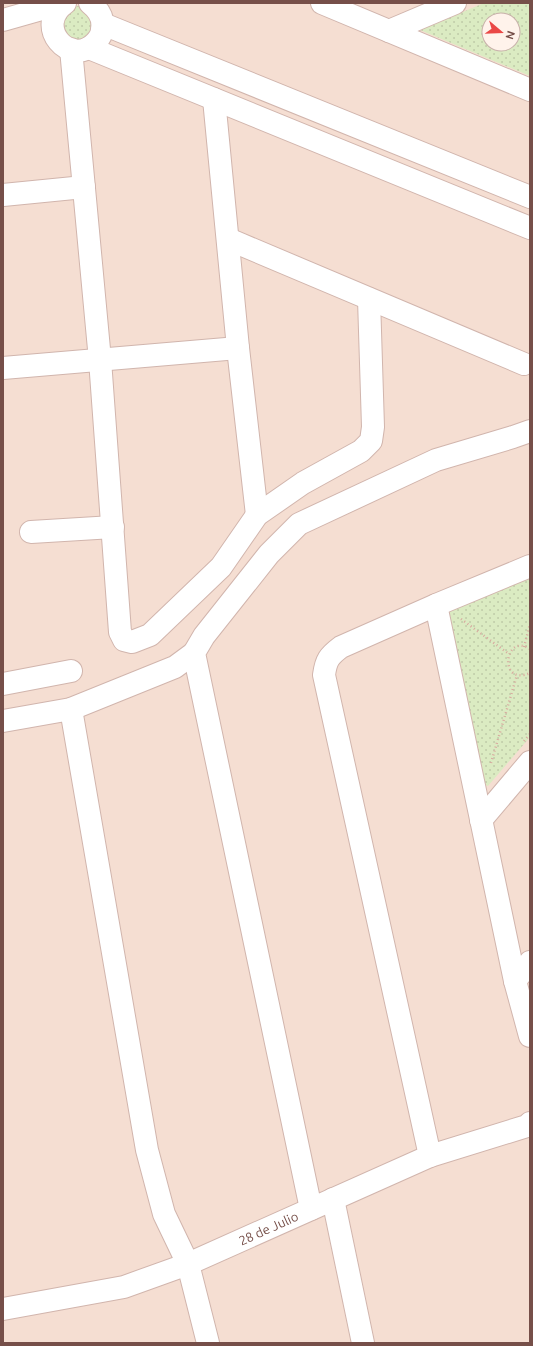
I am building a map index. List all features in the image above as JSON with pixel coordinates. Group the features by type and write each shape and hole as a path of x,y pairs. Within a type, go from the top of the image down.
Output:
{"street":[{"path":"8,19 64,3"},
{"path":"64,3 55,14 52,22 56,38 61,44 80,48 214,99 530,228"},
{"path":"80,48 98,40 102,33 103,24 101,16 91,3"},
{"path":"322,3 530,90"},
{"path":"389,31 455,3"},
{"path":"8,19 54,33"},
{"path":"103,24 530,197"},
{"path":"80,48 84,187 100,360 120,632 124,640 132,642 150,635 221,567 257,515 303,483 361,452 371,441 373,427 369,299"},
{"path":"214,99 238,348 257,515"},
{"path":"3,195 84,187"},
{"path":"228,239 524,364"},
{"path":"3,368 238,348"},
{"path":"3,720 71,708 175,667 194,653 204,636 269,554 299,524 436,460 513,438 530,431"},
{"path":"31,532 113,527"},
{"path":"430,1156 324,675 325,663 332,654 341,647 530,566"},
{"path":"436,605 515,981 530,1036"},
{"path":"194,653 311,1209"},
{"path":"3,684 71,671"},
{"path":"71,708 147,1150 164,1214 188,1264 208,1343"},
{"path":"481,820 525,754"},
{"path":"515,981 530,962"},
{"name":"28 de Julio","path":"3,1309 124,1287 188,1264 430,1156 528,1124"},
{"path":"333,1199 362,1343"}],"path":[{"path":"460,619 509,654"},
{"path":"524,646 530,624"},
{"path":"530,649 524,646 516,647 507,658 507,665 511,671 517,675 530,673"},
{"path":"491,764 517,675"},
{"path":"525,754 530,734"}],"shaded area":[{"path":"3,3 530,3 530,1343 3,1343"}],"green space":[{"path":"484,3 530,3 530,76 420,30"},
{"path":"74,6 80,6 91,11 94,36 71,44 60,18"},
{"path":"530,573 530,737 488,786 481,783 444,609"}]}
